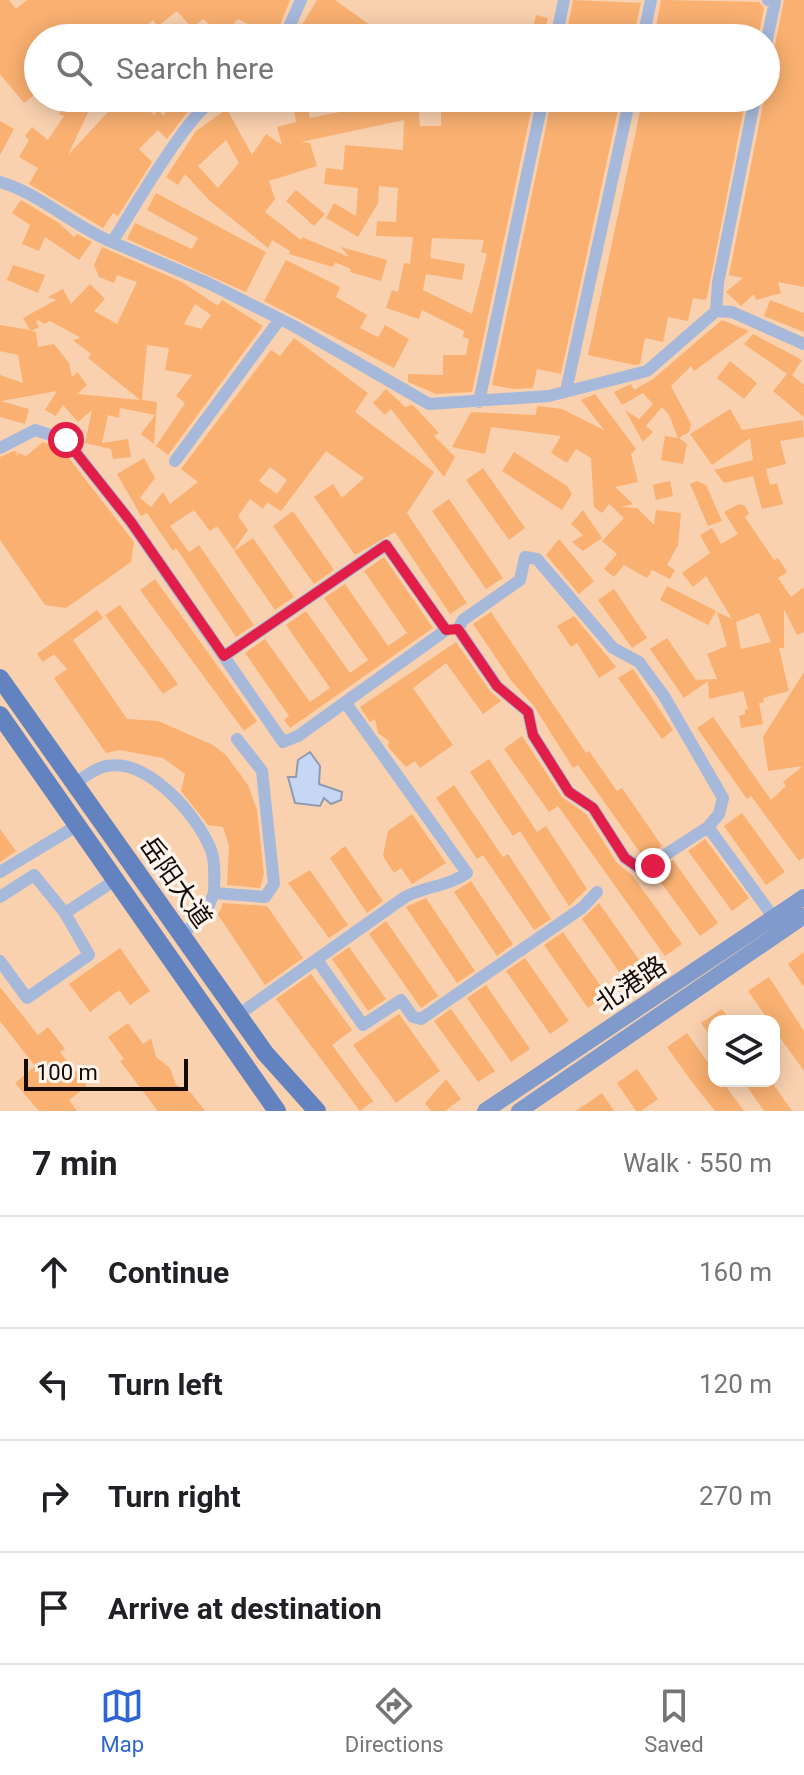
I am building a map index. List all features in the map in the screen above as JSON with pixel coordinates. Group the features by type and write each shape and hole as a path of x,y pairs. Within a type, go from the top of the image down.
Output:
{"main road":[{"name":"岳阳大道","path":"0,678 265,1053 317,1111"},
{"name":"岳阳大道","path":"0,715 277,1111"},
{"name":"北港路","path":"485,1111 804,897"},
{"name":"北港路","path":"519,1111 804,916"}],"street":[{"path":"290,24 301,0"},
{"path":"559,24 564,0"},
{"path":"646,24 651,0"},
{"path":"768,0 775,2 770,24"},
{"path":"112,242 200,112"},
{"path":"479,402 540,112"},
{"path":"566,391 627,112"},
{"path":"716,311 718,283 752,112"},
{"path":"0,182 19,187 91,234 280,319 369,366 429,404 524,400 647,371 716,311 732,312 804,344"},
{"path":"175,461 280,319"},
{"path":"0,448 35,430 66,440 131,522 283,742 298,736 452,629 520,580 525,557 537,559 613,648 639,662 664,696 723,798 719,814 708,827 653,866 642,870 625,858 593,808 569,792 558,777 533,735 528,712 497,686 452,629 386,545 224,656"},
{"path":"238,1015 405,897 422,888 441,887 467,873 345,702"},
{"path":"214,893 265,897 274,884 262,771 237,739"},
{"path":"75,784 106,766 124,765 148,773 165,786 210,847 214,861 214,893 204,917 181,934"},
{"path":"0,872 78,825"},
{"path":"708,827 774,918"},
{"path":"0,897 34,875 65,913 89,955 27,998 0,961"},
{"path":"65,913 117,879"},
{"path":"317,960 363,1025 401,1000 413,1017 421,1019 582,908 597,892"}],"shaded area":[{"path":"0,0 804,0 804,1111 0,1111"}],"water":[{"path":"310,752 320,766 319,784 342,792 341,800 331,804 324,798 320,806 295,803 288,777 296,777 298,760"}],"building":[{"path":"0,0 9,0 16,9 27,0 290,0 281,24 248,24 238,19 234,24 209,24 203,19 197,24 188,24 177,11 161,24 153,20 148,24 24,24 24,103 0,74"},
{"path":"317,0 335,0 368,24 302,24"},
{"path":"573,0 641,3 636,24 568,24"},
{"path":"661,0 759,2 764,8 761,24 657,24"},
{"path":"784,0 804,0 804,287 778,282 781,293 756,300 754,294 741,306 726,292 743,278 729,275 762,112 780,112 779,24"},
{"path":"536,15 548,18 546,24 534,24"},
{"path":"88,112 68,155 108,112 151,112 154,115 160,112 164,116 166,112 187,112 167,139 158,130 139,149 152,162 118,216 113,213 103,228 29,184 38,168 19,157 29,140 25,136 32,127 48,140 64,116 59,114"},
{"path":"223,112 229,112 252,155 266,134 282,145 277,127 296,122 294,112 309,112 310,118 340,112 419,112 420,126 441,126 441,112 531,112 472,392 436,394 408,382 408,374 443,375 443,355 466,355 469,339 463,337 464,331 422,310 419,319 386,308 392,290 398,292 404,263 410,264 413,237 376,236 377,221 396,222 398,188 379,186 378,203 358,237 326,218 334,203 356,216 358,188 324,184 326,168 343,170 345,145 403,150 404,120 301,142 310,143 317,166 269,181 275,199 265,212 301,240 302,237 349,257 341,247 387,260 381,281 350,272 351,269 335,262 333,267 289,254 290,251 272,240 268,248 210,201 185,174 178,185 166,177 196,131","holes":["226,140 239,163 218,188 198,166","432,238 484,240 481,252 487,254 472,314 423,290 426,274 462,280 465,264 430,258"]},
{"path":"549,112 617,112 561,374 537,369 533,388 513,389 492,385"},
{"path":"640,112 743,112 707,297 705,300 693,298 688,321 668,317 663,342 645,338 640,364 588,355"},
{"path":"0,121 14,129 0,155"},
{"path":"296,190 325,214 314,226 286,201"},
{"path":"156,193 266,252 246,292 127,239 135,223 192,249 198,238 147,210"},
{"path":"21,200 59,223 74,237 77,234 92,242 79,260 45,237 39,251 22,244 30,225 12,213"},
{"path":"102,247 182,282 218,306 222,300 263,326 168,455 156,446 185,403 176,396 192,375 165,370 169,348 147,345 142,400 157,402 154,444 141,434 155,415 120,408 119,418 108,415 102,443 128,439 131,457 113,459 111,449 85,443 92,410 78,422 63,405 56,416 45,410 57,391 1,401 29,409 25,424 0,417 0,375 23,383 18,355 0,351 0,325 30,330 23,318 56,300 48,297 63,289 71,304 90,284 105,299 94,311 117,324 137,282 117,275 114,283 99,277 94,265","holes":["195,304 211,315 201,329 184,324","39,320 44,324 50,321 81,338 73,340 91,354 88,358 140,400 77,394 87,385 77,372 72,377 69,363 54,344 38,347 36,332 31,331 39,327 36,322"]},
{"path":"286,260 340,287 336,297 367,315 360,328 378,337 385,325 409,339 394,368 264,301"},
{"path":"13,265 45,275 38,293 7,280"},
{"path":"770,300 804,313 804,332 764,316"},
{"path":"722,320 749,331 694,371 691,366 671,386 691,424 689,432 679,438 687,444 683,464 661,460 665,436 678,438 669,415 662,407 646,426 653,432 643,442 625,410 639,419 653,404 643,393 622,405 614,392 631,384 634,390 653,379"},
{"path":"753,334 802,360 792,375 804,385 804,417 773,391 787,374 744,344"},
{"path":"294,338 368,393 355,412 434,472 407,513 467,603 450,614 395,532 355,555 314,497 333,484 342,498 364,478 326,451 281,511 267,502 263,509 250,499 238,516 248,530 234,550 217,526 210,531 194,510 170,526 189,552 199,545 254,625 236,637 176,548 173,551 147,513 141,516 117,474 144,458 155,478 140,498 151,507 163,492 170,504 198,482 181,469 271,350 280,356","holes":["270,467 287,480 277,494 259,481"]},
{"path":"730,361 757,383 744,399 717,378"},
{"path":"386,389 405,407 413,405 439,433 434,436 455,457 444,477 391,409 385,415 373,403"},
{"path":"595,394 636,449 631,454 638,482 615,487 633,504 622,507 637,508 654,525 656,510 681,513 678,545 667,565 675,570 670,579 652,570 647,578 624,565 614,577 604,569 617,554 602,541 624,518 609,504 602,513 594,507 591,458 576,449 567,463 551,453 561,436 491,427 485,454 452,447 471,412 536,415 537,406 562,409 604,430 581,400"},
{"path":"730,409 742,430 803,420 804,437 780,441 786,464 766,469 770,485 777,483 783,504 762,509 753,476 724,483 714,470 753,460 750,438 712,465 690,434"},
{"path":"43,442 61,448 134,542 131,562 66,608 45,605 0,540 0,457 14,451 17,452 16,458 19,453 26,456"},
{"path":"514,452 567,486 572,494 562,510 502,471"},
{"path":"483,468 525,528 509,540 466,480"},
{"path":"670,481 673,496 656,500 653,485"},
{"path":"697,481 706,485 722,521 708,526 690,484"},
{"path":"449,499 503,578 486,589 432,511"},
{"path":"739,504 745,506 749,514 745,517 774,560 778,558 787,572 778,578 791,597 804,587 804,632 797,635 784,609 784,648 779,648 789,691 763,698 764,702 759,703 763,724 741,728 739,716 748,709 743,691 709,699 708,681 684,698 650,649 667,638 696,680 717,679 707,654 727,646 717,612 732,619 706,576 693,587 682,573 710,553 700,535 712,528 721,544 738,534 724,512","holes":["759,613 771,642 741,649 736,622"]},
{"path":"583,510 602,538 583,551 572,542 583,535 571,524"},
{"path":"293,511 334,570 314,584 273,526"},
{"path":"253,538 294,597 275,610 234,551"},
{"path":"559,539 594,581 579,594 546,555"},
{"path":"384,557 433,628 290,728 284,720 289,716 245,653 265,639 310,702 330,688 286,625 306,611 350,673 368,660 324,598 345,584 388,646 407,633 364,571"},
{"path":"155,579 257,721 244,731 140,590"},
{"path":"667,586 716,611 708,625 660,600"},
{"path":"614,589 647,638 632,648 598,600"},
{"path":"120,605 178,684 163,694 105,615"},
{"path":"97,610 103,618 73,640 127,719 158,721 213,745 226,755 248,785 257,810 264,874 260,888 227,885 229,846 223,827 208,825 181,791 185,774 163,758 120,750 106,753 54,678 67,669 54,654 43,662 37,654"},
{"path":"491,612 586,753 589,751 617,791 622,788 662,846 644,858 578,765 573,768 534,706 513,683 473,624"},
{"path":"574,616 616,667 599,678 577,643 571,647 557,626"},
{"path":"456,642 490,691 501,701 483,714 446,663 413,688 453,745 420,768 415,761 406,767 388,747 389,741 378,733 375,719 370,722 360,707"},
{"path":"633,669 673,730 662,739 618,678"},
{"path":"804,672 804,857 799,861 751,796 747,799 697,728 713,717 771,800 786,786 783,782 803,766 768,771 763,737"},
{"path":"522,736 562,797 586,814 617,863 632,875 682,944 665,956 558,806 549,812 504,749"},
{"path":"489,759 537,832 546,826 587,889 569,906 520,831 513,836 470,772"},
{"path":"454,785 503,857 508,854 551,919 534,930 483,855 477,859 436,798"},
{"path":"742,813 785,872 766,885 724,826"},
{"path":"412,814 446,863 412,884 401,868 394,873 383,856 388,831"},
{"path":"0,829 16,851 0,862"},
{"path":"705,839 749,898 732,911 688,851"},
{"path":"345,846 383,901 367,913 330,858"},
{"path":"673,860 718,923 700,936 654,873"},
{"path":"310,870 348,925 329,938 288,883"},
{"path":"471,881 513,944 497,956 454,892"},
{"path":"426,898 475,971 457,983 406,907"},
{"path":"223,903 267,906 303,958 265,985 218,915"},
{"path":"599,903 644,967 625,980 582,919"},
{"path":"386,921 438,996 421,1008 369,934"},
{"path":"563,932 607,995 588,1008 544,945"},
{"path":"349,947 386,999 368,1011 332,959"},
{"path":"120,948 150,991 130,1005 119,990 90,1012 69,984"},
{"path":"804,952 804,987 788,964"},
{"path":"525,958 569,1021 550,1034 506,971"},
{"path":"311,974 352,1030 332,1045 373,1101 360,1111 276,999"},
{"path":"769,977 804,1031 804,1071 780,1037 780,1015 765,1015 748,991"},
{"path":"486,985 530,1049 511,1062 467,998"},
{"path":"0,987 38,1035 48,1027 65,1049 60,1052 87,1086 69,1100 77,1111 39,1111 15,1083 35,1066 0,1021"},
{"path":"451,1009 495,1071 478,1082 434,1021"},
{"path":"722,1009 726,1015 713,1015"},
{"path":"399,1014 440,1071 396,1103 353,1045"},
{"path":"708,1018 708,1033 701,1023"},
{"path":"128,1023 143,1044 151,1038 156,1057 170,1068 176,1085 191,1093 205,1111 158,1111 120,1061 124,1059 108,1037"},
{"path":"687,1033 708,1063 708,1087 726,1087 744,1111 715,1111 667,1047"},
{"path":"637,1069 658,1099 641,1111 636,1111 617,1083"},
{"path":"446,1079 461,1099 445,1111 431,1111 425,1103"},
{"path":"747,1087 775,1087 792,1111 764,1111"},
{"path":"602,1093 614,1111 576,1111"}],"route":[{"path":"66,440 131,522 224,656 386,545 446,630 458,629 497,686 528,712 533,735 569,792 578,795 593,808 625,858 642,870 653,866"}]}
